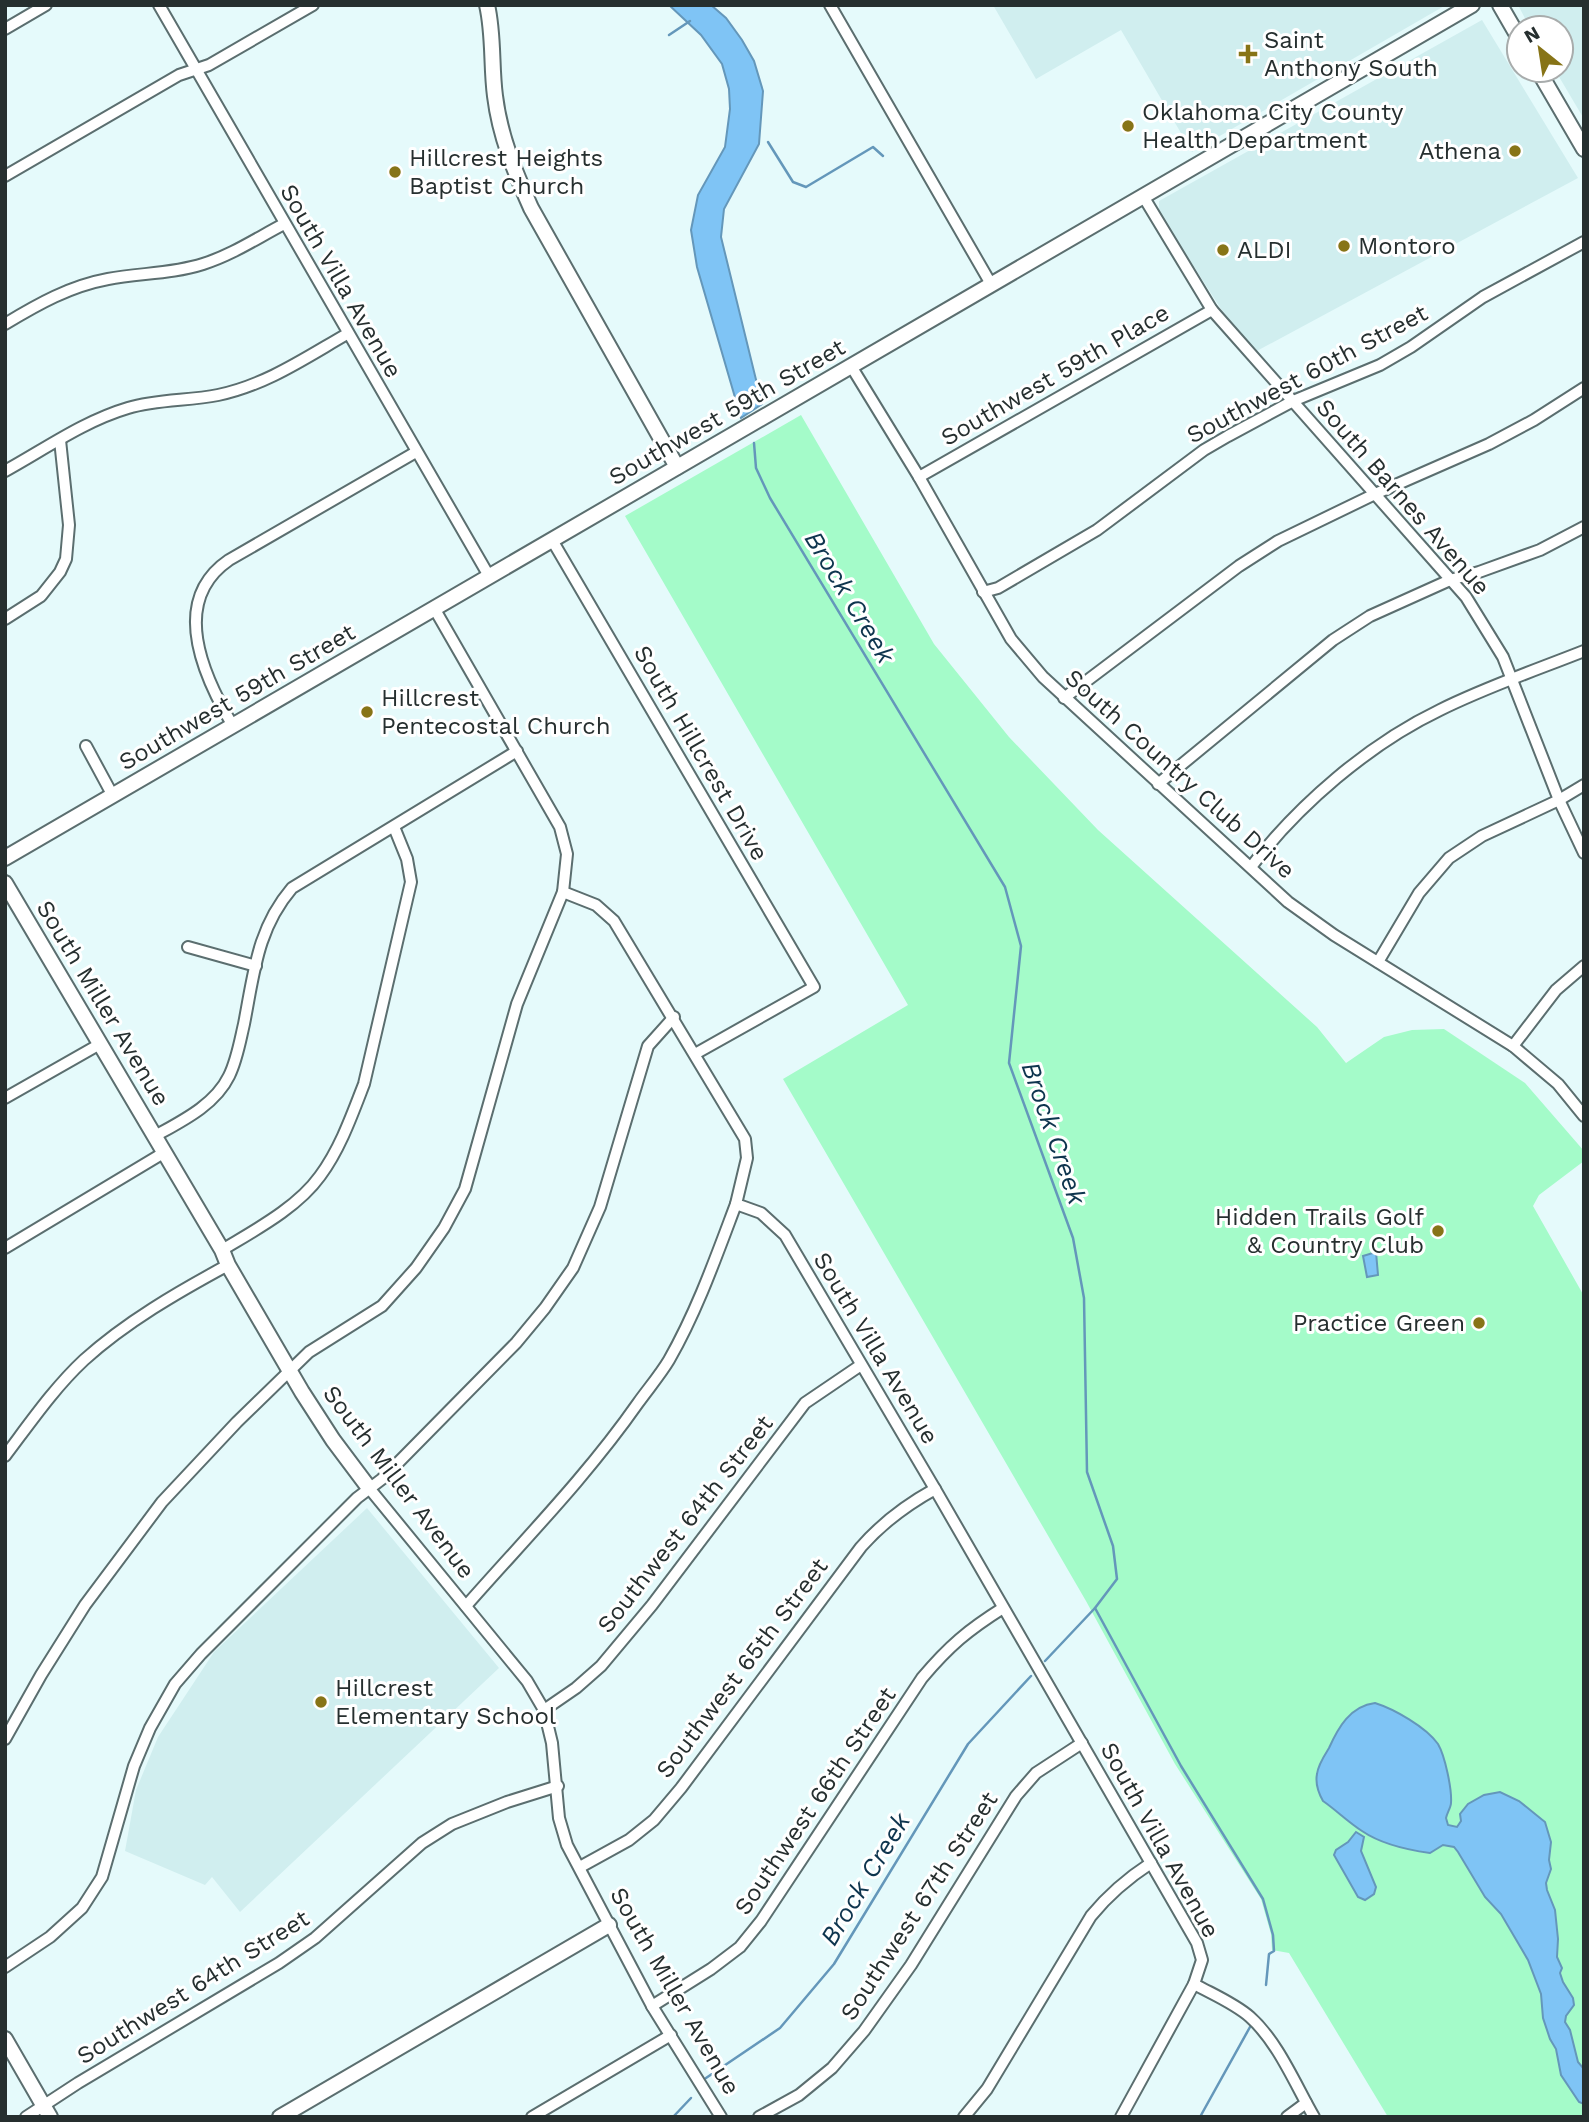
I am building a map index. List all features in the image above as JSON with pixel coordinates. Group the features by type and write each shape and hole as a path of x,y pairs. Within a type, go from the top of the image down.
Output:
{"main road":[{"path":"487,5 493,46 495,95 501,131 511,164 531,208 677,467"},
{"name":"Southwest 59th Street","path":"5,858 1472,5"},
{"path":"1546,84 1584,149"},
{"name":"South Miller Avenue","path":"5,883 165,1152 302,1392 369,1488"},
{"path":"280,2117 609,1925"},
{"path":"5,2039 47,2111"}],"street":[{"path":"5,29 46,5"},
{"name":"South Villa Avenue","path":"159,5 489,576"},
{"path":"5,176 180,75 209,65 313,5"},
{"path":"830,5 991,284"},
{"name":"South Barnes Avenue","path":"1143,196 1212,310 1234,338 1466,597 1503,657 1559,800 1584,853"},
{"path":"5,324 49,299 89,283 202,265 237,250 284,224"},
{"name":"Southwest 60th Street","path":"983,592 998,587 1077,543 1204,450 1293,401 1380,365 1483,297 1584,242"},
{"name":"Southwest 59th Place","path":"919,477 1212,310"},
{"path":"5,471 106,416 135,406 214,396 249,387 347,334"},
{"name":"South Country Club Drive","path":"851,366 919,477 1011,639 1064,698 1288,902 1334,935 1513,1046 1551,1077 1584,1116"},
{"path":"1064,698 1239,566 1278,541 1375,494 1489,444 1534,420 1584,388"},
{"path":"5,619 41,596 52,585 66,559 69,525 60,440"},
{"path":"233,726 208,681 199,649 198,601 206,580 229,560 416,452"},
{"path":"1158,784 1333,640 1370,616 1450,580 1540,550 1584,527"},
{"name":"South Hillcrest Drive","path":"552,540 814,987 695,1054"},
{"path":"5,1739 85,1605 162,1502 237,1422 309,1352 382,1306 416,1268 443,1228 468,1180 503,1046 517,1004 563,892 566,868 564,840 552,811 434,608"},
{"path":"1251,867 1270,841 1357,762 1409,726 1441,709 1584,651"},
{"path":"86,746 113,796"},
{"path":"155,1136 192,1116 229,1077 239,1050 262,938 279,904 292,888 517,751"},
{"path":"1378,962 1419,892 1449,858 1482,836 1559,800 1584,785"},
{"path":"222,1250 289,1207 319,1178 355,1107 364,1084 411,882 407,859 394,827"},
{"path":"466,1606 621,1428 667,1362 696,1304 736,1204 747,1158 745,1139 614,921 596,905 563,892"},
{"path":"188,947 256,966"},
{"path":"1513,1046 1556,990 1584,966"},
{"path":"5,1967 50,1937 82,1908 102,1877 134,1766 150,1728 175,1684 201,1654 369,1488 382,1479 516,1343 545,1308 573,1268 600,1207 648,1046 674,1017"},
{"path":"5,1098 100,1044"},
{"path":"5,1248 165,1152"},
{"name":"South Villa Avenue","path":"736,1204 761,1213 785,1235 1197,1942 1202,1960 1194,1984 1121,2117"},
{"path":"5,1456 59,1386 84,1360 145,1315 228,1265"},
{"name":"Southwest 64th Street","path":"544,1710 576,1688 610,1656 652,1605 805,1403 861,1365"},
{"name":"South Miller Avenue","path":"369,1488 527,1681 544,1710 558,1786 559,1818 567,1845 652,2006 721,2117"},
{"name":"Southwest 65th Street","path":"580,1867 629,1840 654,1820 681,1788 861,1547 881,1525 903,1507 935,1489"},
{"name":"Southwest 66th Street","path":"652,2006 711,1969 740,1947 761,1921 922,1678 947,1648 1003,1608"},
{"name":"Southwest 67th Street","path":"759,2117 799,2095 832,2068 864,2031 911,1965 1016,1796 1036,1773 1082,1743"},
{"name":"Southwest 64th Street","path":"26,2117 47,2111 78,2083 267,1970 315,1938 422,1843 442,1830 507,1802 558,1786"},
{"path":"964,2117 987,2088 1091,1916 1107,1896 1129,1877 1152,1863"},
{"path":"1194,1984 1247,2014 1259,2026 1314,2117"},
{"path":"532,2117 671,2035"},
{"path":"1287,2117 1306,2103"}],"shaded area":[{"name":"Saint Anthony South","path":"993,5 1446,5 1192,152 1121,30 1036,79"},
{"path":"1518,5 1584,5 1584,119 1563,84 1575,84 1575,14 1523,14"},
{"path":"1482,20 1505,58 1505,84 1521,84 1578,178 1255,352 1221,309 1159,212 1159,201"},
{"name":"Hillcrest Elementary School","path":"367,1508 499,1668 240,1912 212,1877 205,1885 125,1851 136,1790 158,1737 214,1652"}],"green space":[{"name":"Hidden Trails Golf & Country Club","path":"801,415 934,644 1009,737 1098,830 1317,1027 1346,1063 1384,1037 1412,1030 1444,1029 1525,1083 1584,1151 1584,1161 1539,1195 1533,1206 1584,1296 1584,2117 1388,2117 1289,1953 1272,1950 1271,1934 1261,1899 1175,1764 1086,1601 783,1079 908,1005 625,516"}],"water":[{"path":"669,5 711,5 726,18 754,61 763,91 759,144 724,209 721,237 762,404 741,418 697,267 691,230 698,195 725,147 730,109 729,89 722,64 701,35"},
{"path":"1376,1252 1378,1275 1367,1277 1363,1256"},
{"path":"1375,1703 1409,1719 1426,1731 1441,1749 1450,1790 1451,1805 1446,1818 1448,1825 1457,1827 1461,1821 1460,1814 1468,1804 1484,1795 1500,1792 1519,1801 1545,1822 1551,1842 1551,1869 1546,1883 1555,1910 1557,1957 1562,1968 1560,1973 1563,1982 1573,1998 1574,2005 1565,2022 1570,2030 1578,2062 1584,2069 1584,2104 1579,2102 1561,2075 1556,2049 1543,2018 1541,1994 1528,1960 1501,1914 1485,1897 1454,1847 1443,1845 1430,1853 1386,1843 1369,1836 1321,1798 1316,1778 1336,1733 1352,1713"},
{"path":"1356,1832 1364,1837 1361,1851 1376,1887 1374,1894 1365,1900 1358,1897 1334,1855"}],"waterway":[{"path":"669,35 690,21"},
{"path":"768,142 793,182 806,187 873,147 883,156"},
{"name":"Brock Creek","path":"754,443 756,468 770,498 1005,887 1021,946 1009,1063 1073,1238 1084,1298 1087,1472 1113,1546 1117,1579 1095,1608 1045,1661"},
{"path":"1095,1608 1181,1766 1263,1899 1273,1935 1274,1951 1269,1954 1266,1985"},
{"name":"Brock Creek","path":"706,2078 780,2028 834,1964 968,1744 1031,1676"},
{"path":"1200,2117 1250,2027"},
{"name":"Brock Creek","path":"673,2117 691,2098"}],"place":[{"name":"Saint Anthony South","path":"1248,54"},
{"name":"Oklahoma City County Health Department","path":"1128,126"},
{"name":"Athena","path":"1515,151"},
{"name":"Hillcrest Heights Baptist Church","path":"395,172"},
{"name":"Montoro","path":"1344,246"},
{"name":"ALDI","path":"1223,250"},
{"name":"Hillcrest Pentecostal Church","path":"367,712"},
{"name":"Hidden Trails Golf & Country Club","path":"1438,1231"},
{"name":"Practice Green","path":"1479,1323"},
{"name":"Hillcrest Elementary School","path":"321,1702"}]}
